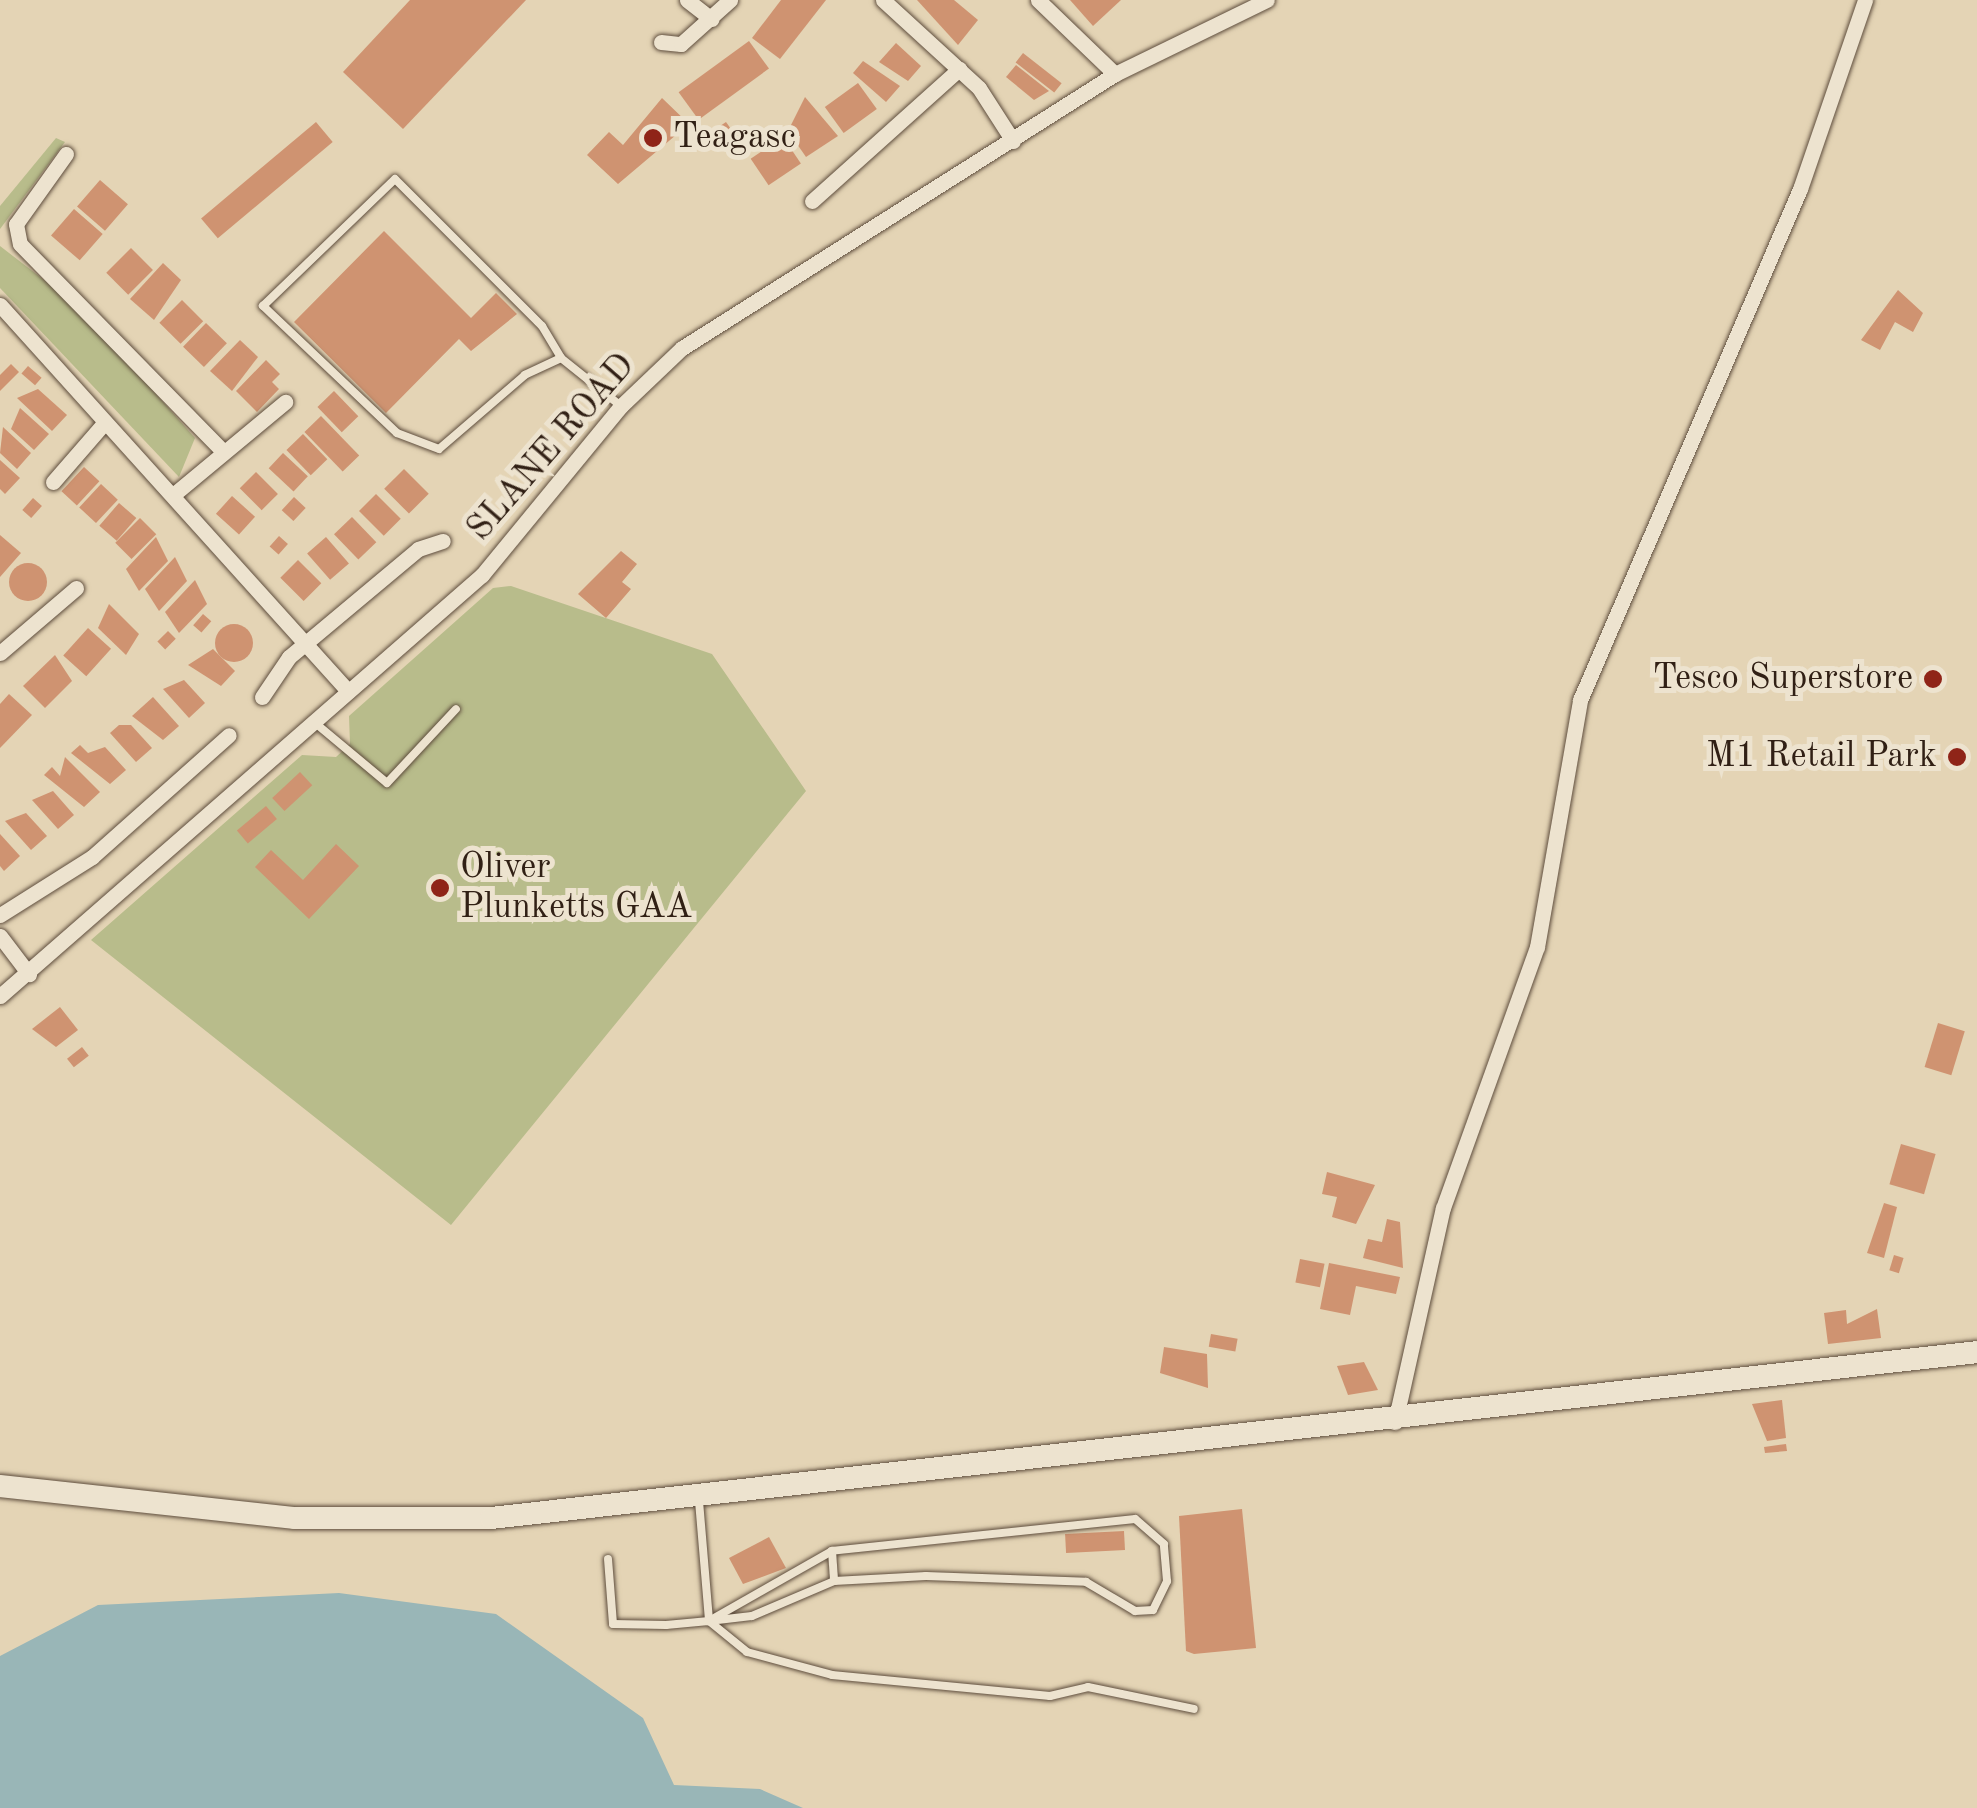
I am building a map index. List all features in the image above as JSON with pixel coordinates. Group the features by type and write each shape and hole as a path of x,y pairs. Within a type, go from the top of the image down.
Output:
{"main road":[{"path":"0,1486 391,1522 698,1500 1977,1352"}],"street":[{"path":"688,0 711,19"},
{"path":"661,42 681,44 730,0"},
{"path":"883,0 959,69 1013,141"},
{"path":"1038,0 1115,74"},
{"name":"SLANE ROAD","path":"0,996 501,556 621,406 732,312 1013,141 1115,74 1266,0"},
{"path":"1395,1422 1443,1208 1537,947 1580,700 1779,240 1865,0"},
{"path":"812,200 959,69"},
{"path":"66,154 16,224 20,244 222,450"},
{"path":"0,305 348,692"},
{"path":"173,495 222,450 285,402"},
{"path":"52,482 105,422"},
{"path":"262,698 303,645 418,550 442,541"},
{"path":"0,653 76,588"},
{"path":"0,628 16,640"},
{"path":"0,915 92,857 230,734"},
{"path":"0,936 29,974"}],"lane":[{"path":"561,358 525,375 439,449 397,433 264,306 395,179 542,326 561,358 621,406"},
{"path":"314,722 387,782 456,709"},
{"path":"698,1500 709,1621 747,1652 793,1670 1050,1696 1103,1689 1194,1710"},
{"path":"608,1559 614,1624 709,1621 752,1616 834,1581 1086,1582 1135,1611 1153,1610 1168,1581 1158,1532 1134,1519 832,1550 709,1621"},
{"path":"832,1550 834,1581"}],"green space":[{"path":"56,138 65,142 0,229 0,206"},
{"path":"0,246 79,307 195,438 179,477 0,288"},
{"name":"Oliver Plunketts GAA","path":"511,586 712,654 806,791 451,1225 91,940 302,755 336,757 350,744 349,716 493,588"}],"water":[{"path":"339,1593 496,1614 643,1718 674,1785 760,1789 803,1808 0,1808 0,1656 98,1605"}],"building":[{"path":"410,0 526,0 403,129 343,72"},
{"path":"781,0 826,0 780,59 752,38"},
{"path":"917,0 954,0 978,20 958,45"},
{"path":"1070,0 1121,0 1093,26"},
{"path":"749,41 769,69 699,120 679,92"},
{"path":"896,43 921,66 908,81 879,62"},
{"path":"1023,53 1062,83 1054,93 1016,62"},
{"path":"863,61 900,86 886,102 853,73"},
{"path":"1016,65 1049,91 1034,100 1006,77"},
{"path":"858,83 877,109 844,133 825,107"},
{"path":"805,97 838,136 806,157 788,131"},
{"name":"Teagasc","path":"662,98 689,124 618,184 587,155 609,132 623,145"},
{"path":"316,122 333,142 218,238 201,218"},
{"path":"726,122 731,129 716,141 710,133"},
{"path":"783,137 801,164 769,185 751,159"},
{"path":"100,180 128,204 105,231 77,206"},
{"path":"74,209 103,234 80,260 51,235"},
{"path":"384,231 471,318 496,293 517,314 471,351 459,339 386,413 294,322"},
{"path":"131,248 153,270 128,295 106,273"},
{"path":"163,263 181,280 154,320 130,299"},
{"path":"1898,290 1923,313 1913,332 1895,322 1880,350 1861,340"},
{"path":"182,300 203,321 181,344 159,323"},
{"path":"206,323 227,343 204,367 183,347"},
{"path":"240,340 258,357 232,391 210,371"},
{"path":"266,360 280,374 272,382 279,389 257,412 236,391"},
{"path":"11,364 19,372 0,391 0,375"},
{"path":"28,366 42,378 35,385 21,374"},
{"path":"38,389 67,415 52,431 17,398"},
{"path":"334,391 358,416 342,432 317,407"},
{"path":"20,408 49,434 34,450 11,429"},
{"path":"321,416 359,456 343,472 304,432"},
{"path":"3,427 31,453 17,469 0,453"},
{"path":"303,434 327,459 311,475 286,450"},
{"path":"283,453 308,476 294,492 269,468"},
{"path":"0,460 20,478 5,494 0,489"},
{"path":"84,467 99,481 77,505 61,491"},
{"path":"404,469 429,494 409,514 384,489"},
{"path":"256,472 278,494 262,510 240,488"},
{"path":"101,484 118,500 96,523 79,507"},
{"path":"376,494 401,519 384,536 359,511"},
{"path":"232,496 255,517 239,535 216,514"},
{"path":"294,497 306,508 293,521 282,510"},
{"path":"33,498 42,506 31,518 22,510"},
{"path":"119,503 136,518 117,541 99,526"},
{"path":"352,517 376,542 358,560 334,534"},
{"path":"140,518 156,534 132,559 115,543"},
{"path":"0,535 21,553 0,577"},
{"path":"279,536 288,544 279,554 270,546"},
{"path":"156,537 168,561 139,591 126,569"},
{"path":"326,537 349,563 330,580 307,553"},
{"path":"621,551 637,564 622,582 631,589 606,618 578,594"},
{"path":"175,557 187,581 159,611 145,589"},
{"path":"298,560 321,583 304,601 280,578"},
{"path":"28,563 42,568 47,582 42,596 28,601 14,596 9,582 14,568"},
{"path":"195,580 207,604 179,633 165,612"},
{"path":"109,604 139,634 126,655 98,628"},
{"path":"203,614 211,621 201,633 193,625"},
{"path":"234,624 248,629 253,643 248,657 234,662 220,657 215,643 220,629"},
{"path":"88,628 111,649 86,676 63,655"},
{"path":"168,631 176,639 165,649 157,642"},
{"path":"213,649 235,671 221,686 188,665"},
{"path":"55,655 72,681 45,708 23,686"},
{"path":"184,680 205,703 189,718 163,689"},
{"path":"9,694 32,715 0,748 0,704"},
{"path":"153,697 179,726 163,740 132,716"},
{"path":"119,725 131,725 152,748 136,762 110,733"},
{"path":"80,745 88,753 105,747 126,770 110,784 71,753"},
{"path":"65,757 100,792 84,807 44,775 52,767 60,776"},
{"path":"300,772 312,785 284,811 272,798"},
{"path":"53,791 74,815 58,829 32,800"},
{"path":"266,806 277,819 248,843 237,830"},
{"path":"26,813 47,836 31,850 5,821"},
{"path":"0,834 20,856 4,871 0,866"},
{"path":"336,844 359,866 309,919 255,867 271,850 303,880"},
{"path":"60,1007 78,1030 56,1047 32,1029"},
{"path":"1938,1023 1965,1031 1951,1075 1925,1067"},
{"path":"82,1047 89,1056 74,1067 67,1059"},
{"path":"1901,1144 1936,1154 1924,1194 1889,1184"},
{"path":"1327,1172 1375,1185 1356,1224 1332,1217 1337,1197 1322,1194"},
{"path":"1884,1203 1897,1207 1884,1258 1867,1253"},
{"path":"1387,1219 1400,1222 1403,1268 1363,1258 1368,1239 1382,1242"},
{"path":"1894,1255 1904,1258 1899,1273 1889,1270"},
{"path":"1300,1259 1325,1264 1320,1287 1295,1283"},
{"path":"1329,1263 1400,1277 1396,1294 1356,1286 1350,1315 1320,1309"},
{"path":"1877,1309 1881,1338 1828,1344 1824,1313 1846,1310 1847,1324"},
{"path":"1211,1334 1238,1339 1235,1351 1209,1347"},
{"path":"1164,1347 1207,1354 1208,1388 1160,1373"},
{"path":"1364,1362 1378,1390 1348,1395 1337,1366"},
{"path":"1782,1400 1786,1438 1767,1441 1752,1404"},
{"path":"1786,1444 1787,1451 1765,1453 1764,1447"},
{"path":"1242,1509 1256,1648 1194,1654 1186,1651 1179,1516"},
{"path":"1124,1531 1125,1550 1066,1553 1065,1534"},
{"path":"769,1537 786,1568 743,1584 729,1558"}],"place":[{"name":"Teagasc","path":"653,138"},
{"name":"Tesco Superstore","path":"1933,679"},
{"name":"M1 Retail Park","path":"1957,757"},
{"name":"Oliver Plunketts GAA","path":"440,888"}]}
